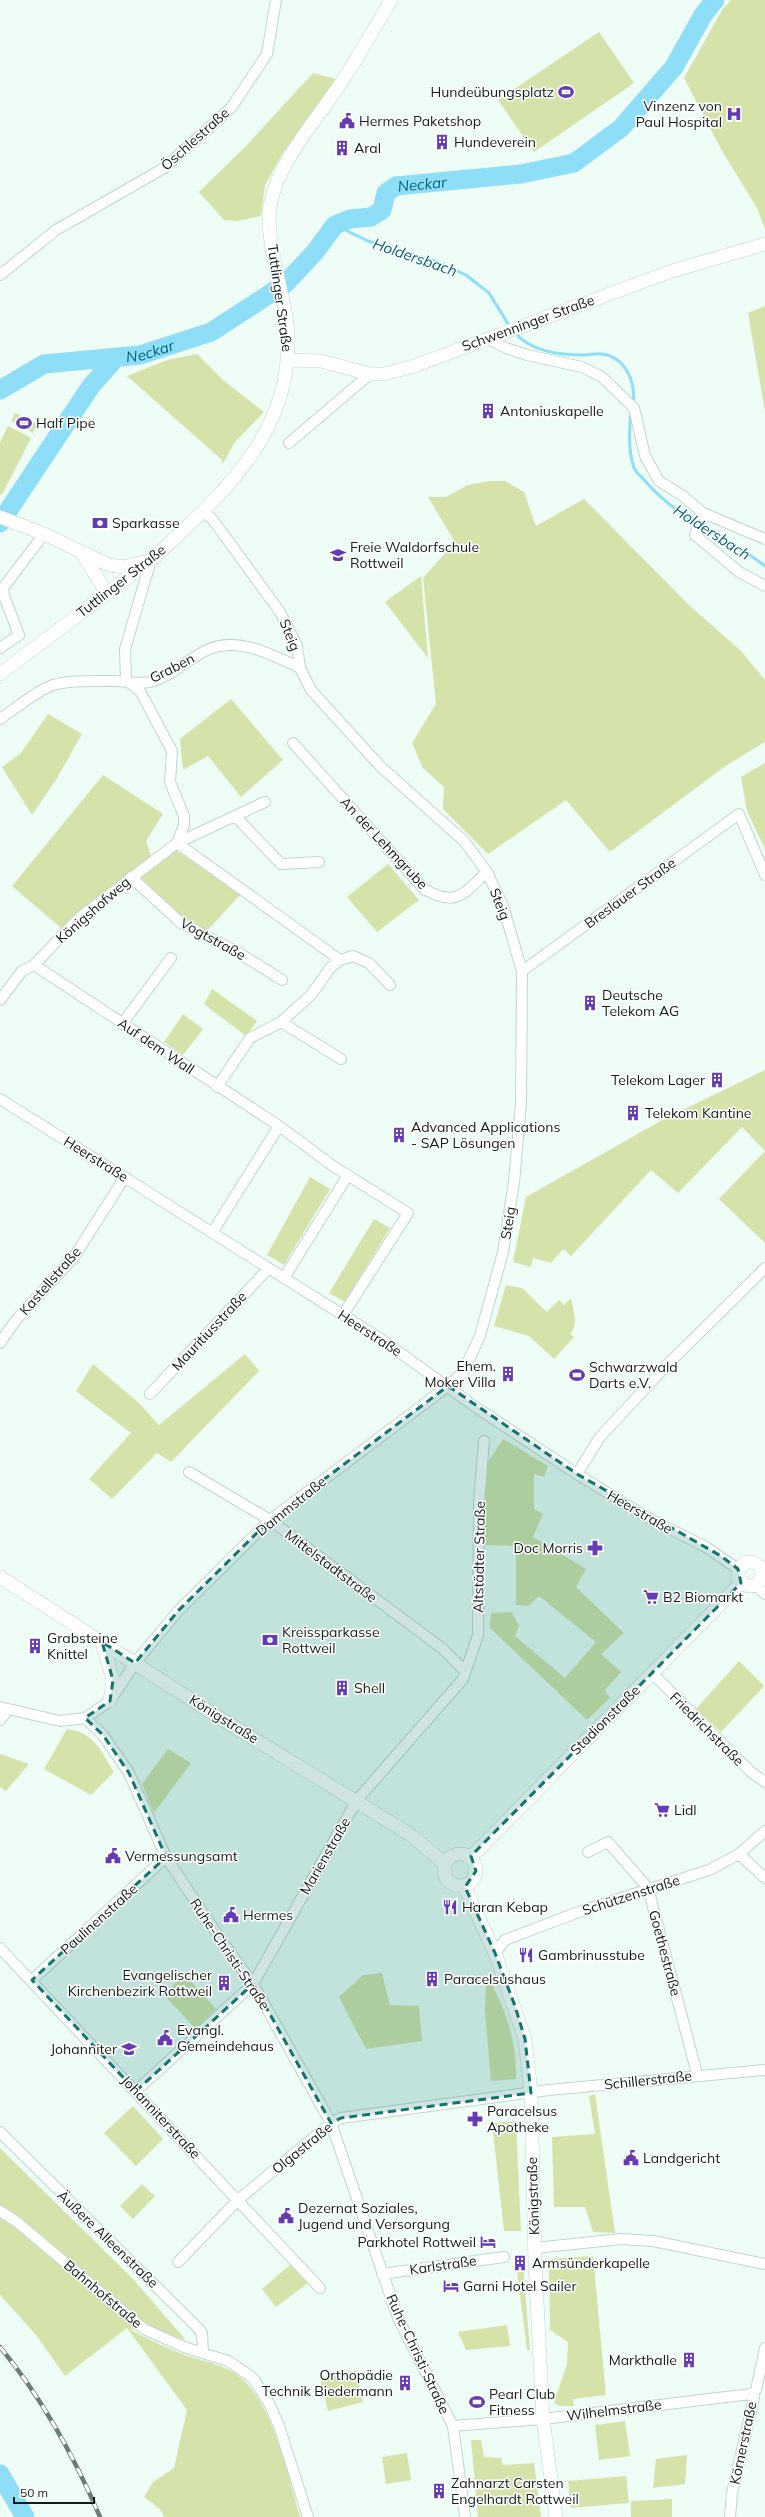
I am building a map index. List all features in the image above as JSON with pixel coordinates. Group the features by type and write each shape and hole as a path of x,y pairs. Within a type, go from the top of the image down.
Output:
{"street":[{"name":"Öschlestraße","path":"0,275 56,230 164,168 231,108 267,54 276,0"},
{"name":"Tuttlinger Straße","path":"0,674 150,560 204,511 248,460 271,422 285,387 289,360 287,324 271,229 270,206 278,180 392,0"},
{"name":"Schwenninger Straße","path":"289,360 321,361 370,374 384,374 414,366 672,271 765,244"},
{"path":"487,338 506,348 527,355 582,367 602,377 626,398 634,408 644,456 659,481 683,496 701,516 765,539"},
{"path":"288,443 370,374"},
{"name":"Steig","path":"204,511 217,526 280,612 297,646 300,668 311,690 381,767 464,841 487,872 503,906 522,971 523,1076 514,1182 503,1252 480,1336 463,1372 448,1386"},
{"path":"701,516 695,535 739,572 765,586"},
{"path":"0,517 44,534 109,565 124,567 150,560"},
{"path":"0,648 19,635 4,596 3,588 44,534"},
{"path":"81,552 106,592"},
{"path":"150,560 125,649 126,680 140,691 172,751 170,782 184,816 184,825 177,842 340,960"},
{"name":"Graben","path":"0,719 48,687 83,682 126,680 138,684 151,681 173,671 204,651 223,645 246,646 270,653 300,668"},
{"name":"An der Lehmgrube","path":"293,743 424,889 442,898 460,897 487,872"},
{"name":"Königshofweg","path":"0,1000 22,971 34,965 79,918 177,842 265,802"},
{"name":"Breslauer Straße","path":"522,971 738,814 765,875"},
{"path":"235,816 281,864 319,862"},
{"name":"Vogtstraße","path":"131,877 181,923 239,953 282,980"},
{"path":"217,1087 250,1038 281,1022 311,995 331,967 340,960 353,956 369,964 390,985"},
{"path":"122,1024 171,958"},
{"name":"Auf dem Wall","path":"34,965 217,1087 279,1126 348,1175 408,1213 343,1315"},
{"path":"281,1022 341,1059"},
{"name":"Heerstraße","path":"0,1098 268,1269 343,1315 577,1474 650,1519 706,1547 738,1569"},
{"path":"212,1233 279,1126"},
{"path":"284,1278 348,1175"},
{"name":"Kastellstraße","path":"0,1343 16,1320 74,1257 125,1177"},
{"path":"577,1474 600,1438 668,1364 765,1268"},
{"name":"Mauritiusstraße","path":"150,1394 268,1269"},
{"name":"Dammstraße","path":"110,1701 135,1663 178,1611 270,1520 448,1386"},
{"name":"Altstädter Straße","path":"466,1671 478,1635 479,1502 484,1441"},
{"name":"Mittelstadtstraße","path":"189,1472 270,1520 443,1649 466,1671"},
{"path":"755,1585 762,1575 762,1565 754,1562 747,1562 738,1569 737,1576 741,1583 746,1586 755,1585 765,1594"},
{"name":"Königstraße","path":"0,1577 220,1718 357,1800 411,1835 445,1864"},
{"name":"Stadionstraße","path":"470,1858 741,1583"},
{"path":"0,1720 4,1709 60,1721 85,1718 110,1701 113,1680 102,1642"},
{"name":"Marienstraße","path":"136,2091 253,1984 357,1800 463,1680 466,1671"},
{"name":"Friedrichstraße","path":"652,1673 751,1772 765,1782"},
{"name":"Ruhe-Christi-Straße","path":"85,1718 103,1735 129,1773 166,1857 219,1938 253,1984 331,2123 398,2318 453,2426 464,2517"},
{"name":"Schützenstraße","path":"495,1953 505,1940 648,1888 709,1870 739,1854 765,1831"},
{"name":"Goethestraße","path":"588,1852 608,1842 648,1888 697,2074"},
{"path":"739,1854 765,1878"},
{"path":"456,1855 470,1858 476,1871 473,1880 464,1886 454,1885 446,1879 445,1864 456,1855"},
{"name":"Paulinenstraße","path":"32,1980 166,1857"},
{"name":"Königstraße","path":"464,1886 495,1953 525,2039 531,2093 535,2248 542,2419 556,2517"},
{"name":"Johanniterstraße","path":"0,1948 32,1980 320,2288"},
{"name":"Schillerstraße","path":"531,2093 697,2074 765,2070"},
{"name":"Olgastraße","path":"178,2262 238,2200 331,2123 341,2118 531,2093"},
{"name":"Äußere Alleenstraße","path":"0,2132 195,2325 202,2333 203,2353"},
{"name":"Bahnhofstraße","path":"0,2211 17,2222 144,2329 184,2347 238,2366 253,2378 262,2389 280,2426 308,2517"},
{"path":"535,2248 621,2238 653,2241 765,2264"},
{"name":"Karlstraße","path":"382,2274 504,2257"},
{"name":"Körnerstraße","path":"730,2517 732,2493 754,2398 751,2394 756,2390 765,2348"},
{"name":"Wilhelmstraße","path":"453,2426 542,2419 751,2394"}],"highlighted area":[{"path":"448,1386 577,1474 721,1556 738,1569 741,1583 471,1856 476,1871 465,1887 495,1953 515,2006 525,2039 531,2093 341,2118 331,2123 253,1984 136,2091 32,1980 166,1857 129,1773 103,1735 85,1718 110,1701 113,1680 102,1642 135,1663 178,1611 270,1520"}],"green space":[{"name":"Vinzenz von Paul Hospital","path":"731,0 765,0 765,229 757,208 721,149 684,78 722,10"},
{"name":"Hundeübungsplatz","path":"599,32 634,83 534,152 498,100"},
{"path":"313,73 336,79 283,153 265,185 261,216 237,221 224,220 199,192 246,146"},
{"path":"765,306 765,412 748,313"},
{"path":"197,354 224,381 264,412 235,442 222,465 222,460 127,376 167,360"},
{"name":"Half Pipe","path":"15,413 37,424 33,433 11,421"},
{"path":"8,426 31,438 2,495 0,494 0,442"},
{"path":"490,481 505,481 524,492 536,526 584,499 690,606 740,650 765,680 765,742 724,767 610,852 566,800 488,854 443,809 444,787 423,768 412,743 436,704 423,578 455,542 428,497 446,497 468,485"},
{"path":"421,576 428,658 385,602"},
{"path":"231,699 283,760 241,797 208,756 183,770 180,739"},
{"path":"48,714 82,734 56,780 32,815 2,767 21,753"},
{"path":"765,763 765,849 747,811 741,777"},
{"path":"103,775 163,814 146,841 151,856 61,928 12,886"},
{"path":"174,849 241,894 205,933 184,920 145,885 140,878"},
{"path":"388,864 419,900 377,932 347,897"},
{"path":"212,989 257,1021 246,1036 204,1004"},
{"path":"183,1014 203,1029 183,1055 164,1042"},
{"path":"765,1070 765,1151 742,1127 678,1193 651,1170 571,1256 563,1249 551,1263 533,1258 531,1267 513,1262 526,1197 666,1118"},
{"path":"765,1151 765,1243 719,1199"},
{"path":"310,1177 330,1189 284,1265 267,1255"},
{"path":"374,1219 390,1228 345,1302 329,1293"},
{"path":"506,1285 522,1288 547,1312 559,1300 564,1305 571,1298 575,1321 573,1330 570,1334 574,1337 554,1359 529,1336 494,1326"},
{"path":"245,1354 259,1371 171,1462 157,1453 112,1499 89,1479 131,1433 76,1391 93,1364 140,1404 159,1425"},
{"path":"503,1439 548,1466 544,1477 534,1474 534,1509 543,1514 533,1537 586,1569 576,1587 624,1633 601,1654 621,1672 605,1690 610,1698 587,1720 490,1628 491,1613 512,1612 519,1626 515,1636 565,1678 596,1642 539,1596 528,1606 516,1605 516,1546 483,1545 488,1462"},
{"path":"739,1661 764,1686 721,1732 696,1709"},
{"path":"67,1729 84,1734 96,1744 114,1772 91,1795 44,1769"},
{"path":"168,1749 191,1763 154,1813 142,1784"},
{"path":"0,1754 29,1764 6,1791 0,1787"},
{"path":"382,1973 390,2005 419,2006 422,2041 366,2049 339,1997 363,1975"},
{"path":"185,1975 216,2009 196,2029 163,1994"},
{"path":"490,1982 506,2016 510,2029 515,2054 516,2079 491,2081 485,2011 486,1984"},
{"path":"595,2094 615,2233 593,2232 585,2207 554,2207 552,2137 595,2134 589,2096"},
{"path":"133,2106 163,2139 136,2166 104,2133"},
{"path":"516,2121 521,2231 504,2231 492,2123"},
{"path":"0,2148 133,2279 185,2339 129,2329 175,2351 227,2369 247,2383 268,2417 277,2438 300,2517 164,2517 161,2510 144,2497 153,2482 174,2468 187,2410 127,2328 65,2376 36,2335 0,2295"},
{"path":"142,2184 155,2196 133,2219 120,2206"},
{"path":"593,2256 606,2395 573,2399 574,2406 559,2406 554,2403 567,2364 568,2342 550,2330 549,2259"},
{"path":"516,2263 523,2264 530,2350 527,2350"},
{"path":"291,2264 309,2282 276,2307 262,2289"},
{"path":"507,2325 510,2346 466,2350 458,2332"},
{"path":"356,2370 363,2402 328,2411 320,2378"},
{"path":"625,2421 630,2456 599,2460 595,2425"},
{"path":"471,2440 481,2440 484,2457 501,2458 503,2465 534,2463 541,2517 478,2517"},
{"path":"407,2453 411,2480 386,2484 382,2457"},
{"path":"687,2455 685,2484 653,2488 656,2459"},
{"path":"626,2476 629,2503 571,2508 568,2481"},
{"path":"672,2499 672,2517 631,2517 631,2501"}],"waterway":[{"name":"Neckar","path":"0,390 44,364 140,355 211,332 285,284 315,252 335,225 350,219 371,217 382,210 386,193 396,186 521,174 574,163 621,128 674,67 703,15 715,0"},
{"name":"Holdersbach","path":"335,225 368,241 438,262 466,275 489,293 510,327"},
{"name":"Holdersbach","path":"515,333 530,344 547,351 575,355 602,354 617,360 628,372 631,380 634,396 633,404"},
{"name":"Neckar","path":"0,523 91,386 115,359"},
{"name":"Holdersbach","path":"631,413 629,433 630,448 634,468 638,473 659,496 674,508 750,555 765,566"},
{"name":"Neckar","path":"0,2474 25,2517"}],"railway":[{"path":"0,2347 30,2386 56,2428 90,2494 100,2517"}],"place":[{"name":"Hundeübungsplatz","path":"566,92"},
{"name":"Vinzenz von Paul Hospital","path":"734,114"},
{"name":"Hermes Paketshop","path":"347,121"},
{"name":"Hundeverein","path":"442,142"},
{"name":"Aral","path":"342,148"},
{"name":"Antoniuskapelle","path":"488,411"},
{"name":"Half Pipe","path":"24,423"},
{"name":"Sparkasse","path":"100,523"},
{"name":"Freie Waldorfschule Rottweil","path":"338,555"},
{"name":"Deutsche Telekom AG","path":"590,1003"},
{"name":"Telekom Lager","path":"717,1080"},
{"name":"Telekom Kantine","path":"633,1113"},
{"name":"Advanced Applications - SAP Lösungen","path":"399,1135"},
{"name":"Ehem. Moker Villa","path":"508,1374"},
{"name":"Schwarzwald Darts e.V.","path":"577,1375"},
{"name":"Doc Morris","path":"595,1548"},
{"name":"B2 Biomarkt","path":"651,1597"},
{"name":"Kreissparkasse Rottweil","path":"270,1640"},
{"name":"Grabsteine Knittel","path":"35,1646"},
{"name":"Shell","path":"342,1688"},
{"name":"Lidl","path":"662,1810"},
{"name":"Vermessungsamt","path":"113,1856"},
{"name":"Haran Kebap","path":"450,1907"},
{"name":"Hermes","path":"231,1915"},
{"name":"Gambrinusstube","path":"526,1955"},
{"name":"Paracelsushaus","path":"432,1979"},
{"name":"Evangelischer Kirchenbezirk Rottweil","path":"224,1983"},
{"name":"Evangl. Gemeindehaus","path":"165,2038"},
{"name":"Johanniter","path":"129,2049"},
{"name":"Paracelsus Apotheke","path":"475,2119"},
{"name":"Landgericht","path":"631,2158"},
{"name":"Dezernat Soziales, Jugend und Versorgung","path":"286,2216"},
{"name":"Parkhotel Rottweil","path":"488,2242"},
{"name":"Armsünderkapelle","path":"520,2263"},
{"name":"Garni Hotel Sailer","path":"451,2286"},
{"name":"Markthalle","path":"689,2360"},
{"name":"Orthopädie Technik Biedermann","path":"405,2383"},
{"name":"Pearl Club Fitness","path":"477,2402"},
{"name":"Zahnarzt Carsten Engelhardt Rottweil","path":"439,2491"}]}
